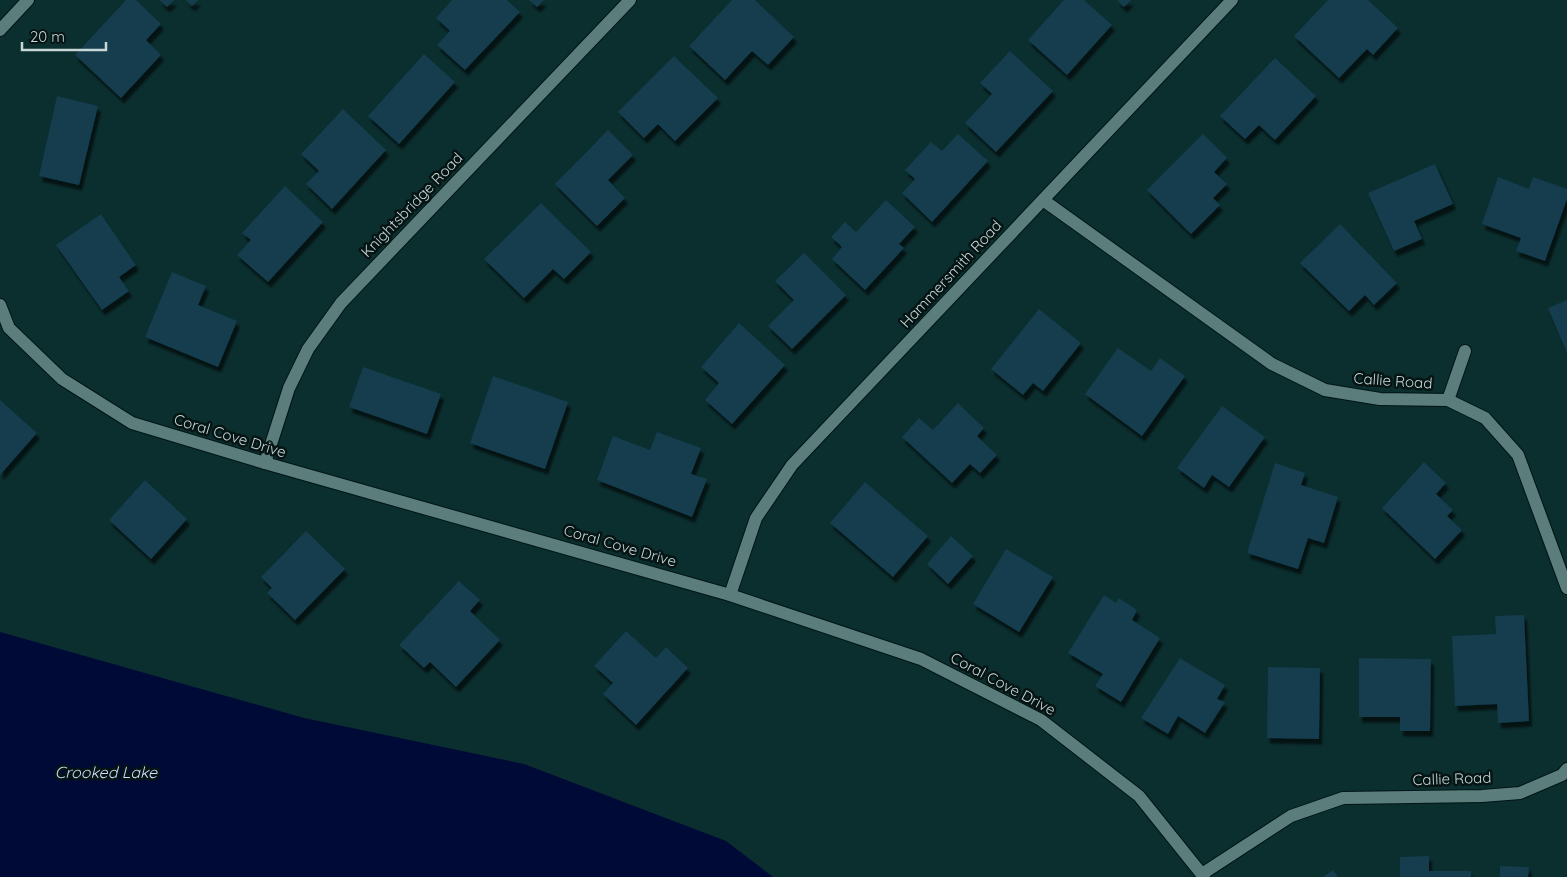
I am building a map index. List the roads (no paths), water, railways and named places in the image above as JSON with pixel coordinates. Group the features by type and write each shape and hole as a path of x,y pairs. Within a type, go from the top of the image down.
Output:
{"street":[{"path":"0,30 28,0"},
{"name":"Knightsbridge Road","path":"265,464 292,380 308,349 341,303 630,0"},
{"name":"Hammersmith Road","path":"730,595 756,518 792,466 1232,0"},
{"name":"Callie Road","path":"1043,200 1272,364 1325,390 1380,399 1448,400 1485,418 1518,455 1567,588"},
{"name":"Coral Cove Drive","path":"0,305 9,328 62,379 132,423 265,464 730,595 921,659 1041,720 1139,796 1203,875"},
{"path":"1448,400 1465,351"},
{"name":"Callie Road","path":"1203,875 1291,816 1343,798 1482,796 1520,793 1562,775 1567,769"}],"water":[{"name":"Crooked Lake","path":"0,632 304,718 524,764 726,841 773,877 0,877"}]}
